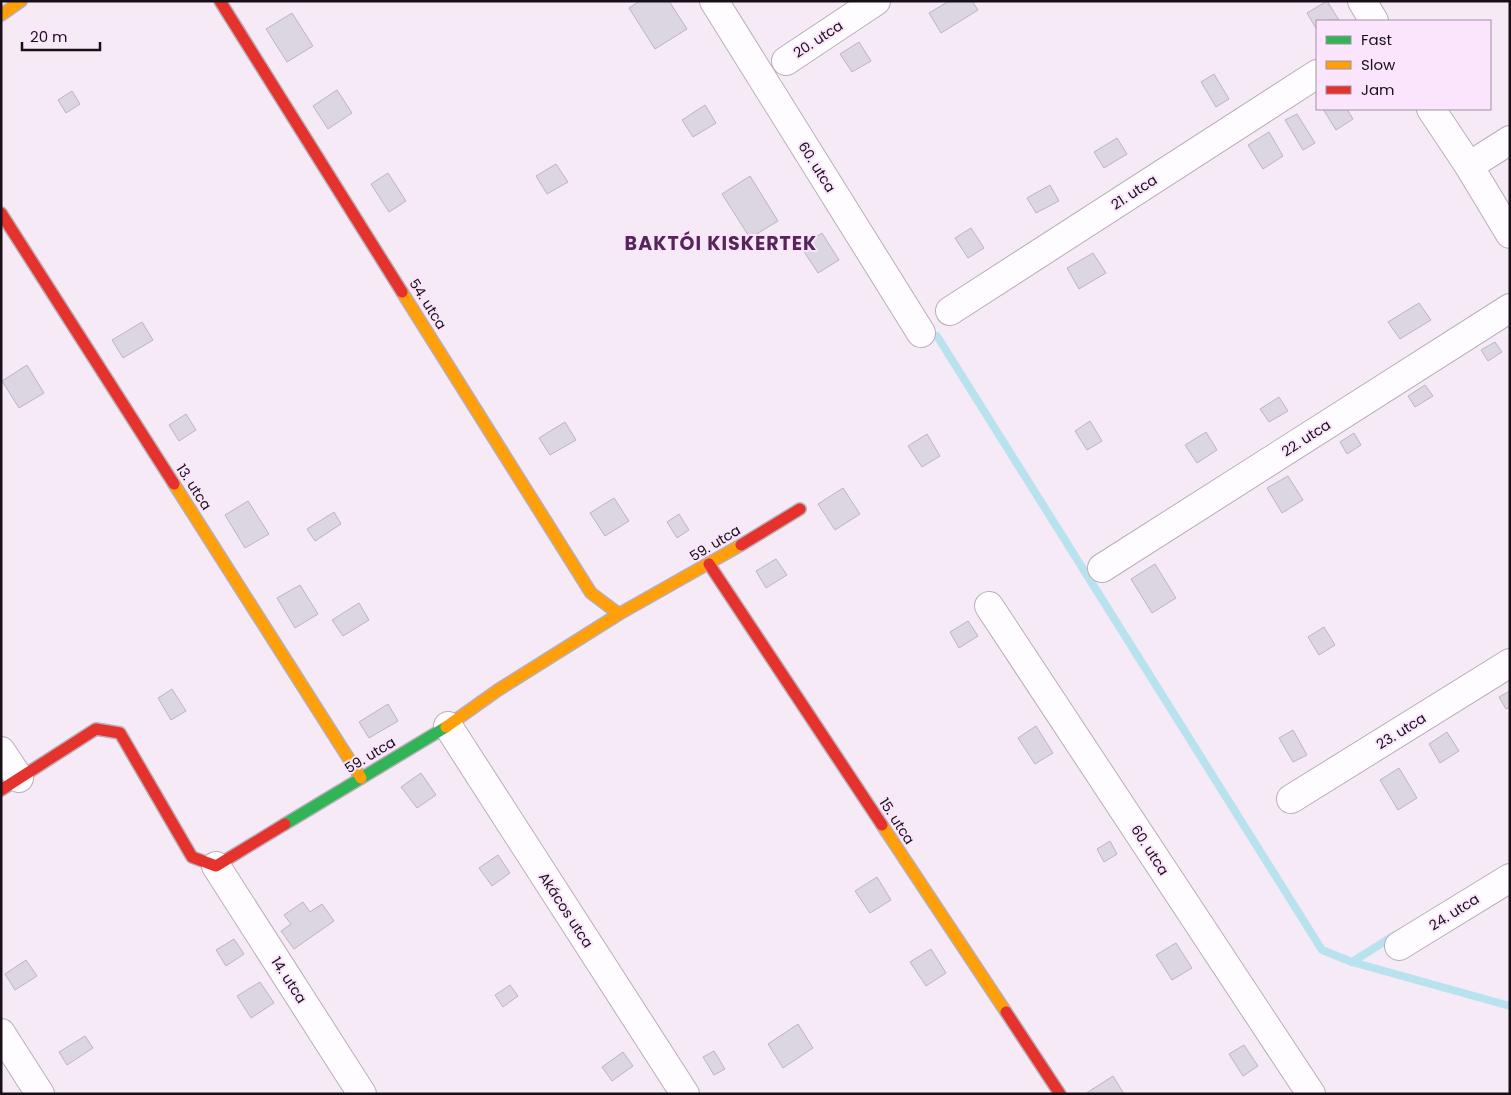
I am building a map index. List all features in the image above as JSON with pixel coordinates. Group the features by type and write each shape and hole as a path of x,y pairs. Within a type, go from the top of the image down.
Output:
{"street":[{"path":"1,15 21,1"},
{"name":"54. utca","path":"220,1 591,593 620,614"},
{"name":"60. utca","path":"714,1 921,334"},
{"name":"20. utca","path":"786,60 876,1"},
{"path":"1362,1 1373,20"},
{"name":"21. utca","path":"950,311 1316,75"},
{"path":"1432,110 1469,166 1510,234"},
{"path":"1469,166 1510,140"},
{"name":"13. utca","path":"1,213 361,778"},
{"name":"22. utca","path":"1102,568 1510,308"},
{"name":"59. utca","path":"216,866 448,726 498,690 620,614 709,564 800,509"},
{"name":"15. utca","path":"709,564 1060,1094"},
{"name":"60. utca","path":"989,606 1311,1094"},
{"name":"23. utca","path":"1291,799 1510,662"},
{"name":"Akácos utca","path":"448,726 685,1094"},
{"path":"1,751 10,784 96,729 120,733 192,857 216,866"},
{"name":"14. utca","path":"216,866 362,1094"},
{"name":"24. utca","path":"1399,946 1510,878"},
{"path":"1,1033 40,1094"}],"building":[{"path":"640,1 669,1 687,29 655,49 629,8"},
{"path":"949,1 972,1 978,10 941,33 929,13"},
{"path":"1327,1 1339,20 1316,20 1316,28 1307,13"},
{"path":"292,13 313,46 287,62 266,29"},
{"path":"859,42 871,61 852,72 840,54"},
{"path":"1214,74 1229,99 1216,107 1201,82"},
{"path":"337,90 352,113 328,129 313,106"},
{"path":"72,91 80,104 66,113 58,100"},
{"path":"705,105 716,123 693,137 682,120"},
{"path":"1324,110 1348,110 1353,119 1336,130"},
{"path":"1297,114 1315,143 1303,150 1285,120"},
{"path":"1269,132 1283,156 1263,169 1248,145"},
{"path":"1117,138 1127,154 1104,168 1094,152"},
{"path":"556,164 568,182 547,194 536,176"},
{"path":"388,173 406,201 389,212 371,184"},
{"path":"750,176 778,221 750,238 722,194"},
{"path":"1050,185 1059,201 1036,213 1027,198"},
{"path":"971,228 984,248 968,258 955,238"},
{"path":"822,233 839,260 818,273 801,247"},
{"path":"1093,253 1106,273 1079,289 1067,268"},
{"path":"1419,303 1431,320 1400,339 1388,322"},
{"path":"142,322 153,340 123,358 112,340"},
{"path":"1495,342 1502,352 1488,361 1481,350"},
{"path":"27,365 44,393 19,408 2,381"},
{"path":"1425,385 1433,396 1415,407 1408,396"},
{"path":"1279,397 1288,411 1269,422 1260,409"},
{"path":"186,414 196,430 179,441 169,425"},
{"path":"1090,421 1102,441 1087,450 1075,431"},
{"path":"565,422 576,440 550,455 539,438"},
{"path":"1206,432 1217,450 1197,463 1185,445"},
{"path":"1354,433 1361,445 1347,454 1340,442"},
{"path":"927,434 940,456 922,467 908,446"},
{"path":"1288,476 1303,500 1282,513 1267,488"},
{"path":"843,488 860,514 835,530 818,504"},
{"path":"614,498 629,521 605,536 590,513"},
{"path":"248,501 269,534 245,548 225,515"},
{"path":"334,512 341,524 315,541 307,529"},
{"path":"679,514 689,530 677,538 667,522"},
{"path":"776,559 787,575 766,588 756,571"},
{"path":"1155,564 1176,598 1152,613 1131,579"},
{"path":"300,585 318,614 295,628 277,598"},
{"path":"359,603 369,620 343,636 332,620"},
{"path":"968,621 978,636 959,648 950,632"},
{"path":"1324,627 1335,645 1319,655 1308,637"},
{"path":"172,689 186,711 171,720 158,698"},
{"path":"1510,691 1510,707 1506,709 1499,697"},
{"path":"388,704 398,721 369,738 359,722"},
{"path":"1036,726 1053,753 1035,764 1018,738"},
{"path":"1293,730 1307,755 1293,762 1279,738"},
{"path":"1447,732 1459,751 1440,763 1429,744"},
{"path":"1399,768 1417,798 1398,810 1380,780"},
{"path":"421,773 436,795 417,808 401,787"},
{"path":"1110,841 1117,854 1104,862 1097,849"},
{"path":"498,855 510,873 492,886 479,868"},
{"path":"877,877 891,900 870,913 855,891"},
{"path":"303,902 310,912 322,904 334,921 294,949 281,931 291,924 284,915"},
{"path":"234,939 244,954 226,966 216,950"},
{"path":"1176,943 1192,968 1172,980 1156,955"},
{"path":"931,949 946,973 926,986 910,962"},
{"path":"26,960 37,976 15,990 5,974"},
{"path":"260,982 274,1003 251,1018 237,996"},
{"path":"510,985 518,996 503,1007 495,995"},
{"path":"798,1024 813,1048 783,1068 768,1044"},
{"path":"85,1036 93,1048 67,1065 59,1052"},
{"path":"1244,1045 1258,1066 1243,1076 1229,1054"},
{"path":"714,1051 725,1069 714,1075 703,1057"},
{"path":"623,1052 633,1066 612,1081 602,1067"},
{"path":"1113,1076 1124,1094 1085,1094"}],"waterway":[{"path":"937,336 1322,950 1352,962 1510,1006"},
{"path":"1352,962 1395,935"}],"traffic: fast":[{"path":"285,824 446,727"}],"traffic: slow":[{"path":"1,15 21,1"},
{"path":"402,292 591,593 619,614"},
{"path":"174,484 361,778"},
{"path":"446,727 498,690 619,614 741,545"},
{"path":"882,825 1006,1012"}],"traffic: jam":[{"path":"220,1 402,292"},
{"path":"1,213 174,484"},
{"path":"741,545 800,509"},
{"path":"709,564 882,825"},
{"path":"1,790 96,729 120,733 192,857 216,866 285,824"},
{"path":"1006,1012 1060,1094"}],"district":[{"name":"BAKTÓI KISKERTEK","path":"721,243"}]}
